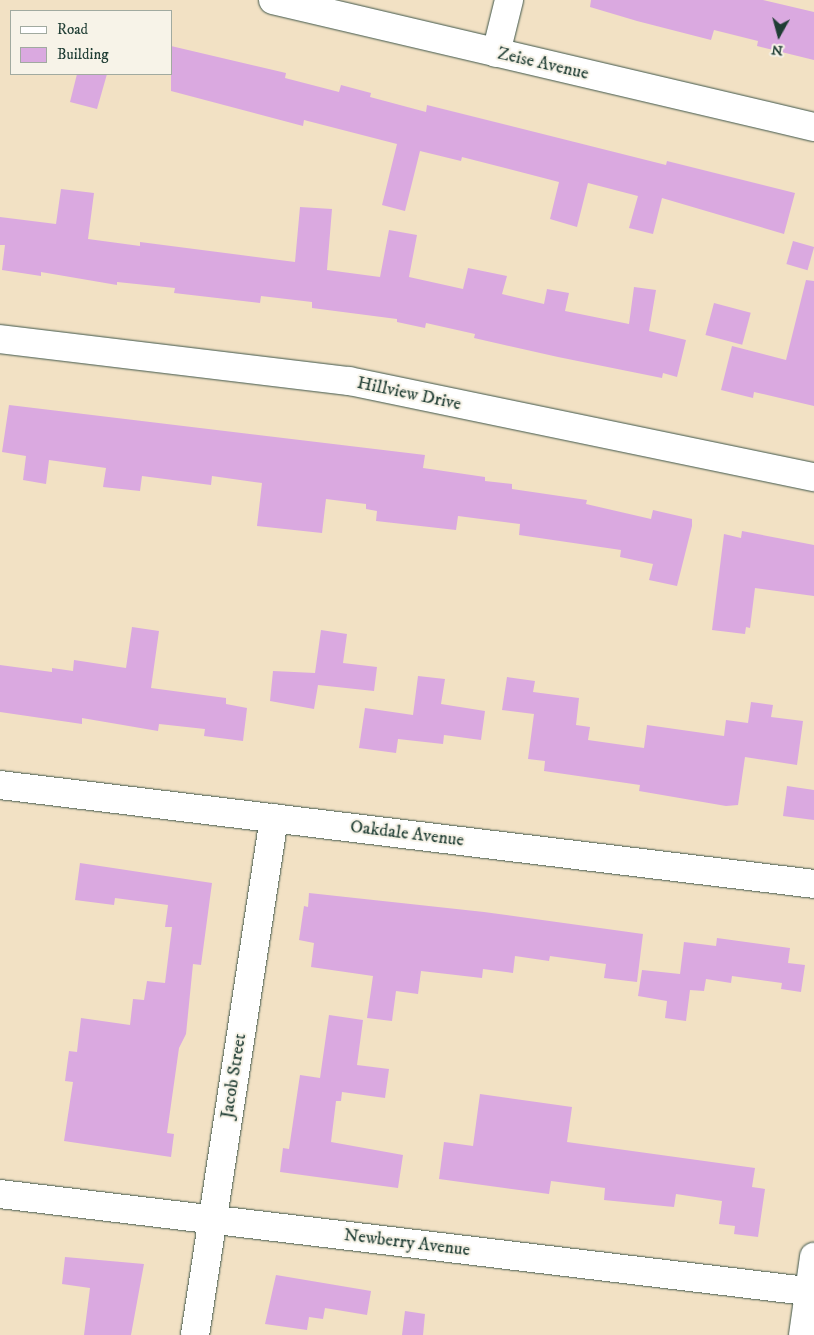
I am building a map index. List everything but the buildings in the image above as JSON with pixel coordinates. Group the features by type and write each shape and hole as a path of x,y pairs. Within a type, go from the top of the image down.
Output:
{"street":[{"name":"Zeise Avenue","path":"273,0 814,127"},
{"path":"496,53 509,0"},
{"name":"Hillview Drive","path":"0,338 350,381 814,477"},
{"name":"Oakdale Avenue","path":"0,785 814,884"},
{"name":"Jacob Street","path":"195,1335 274,818"},
{"name":"Newberry Avenue","path":"0,1194 812,1292"},
{"path":"803,1335 812,1292 814,1258"}]}
